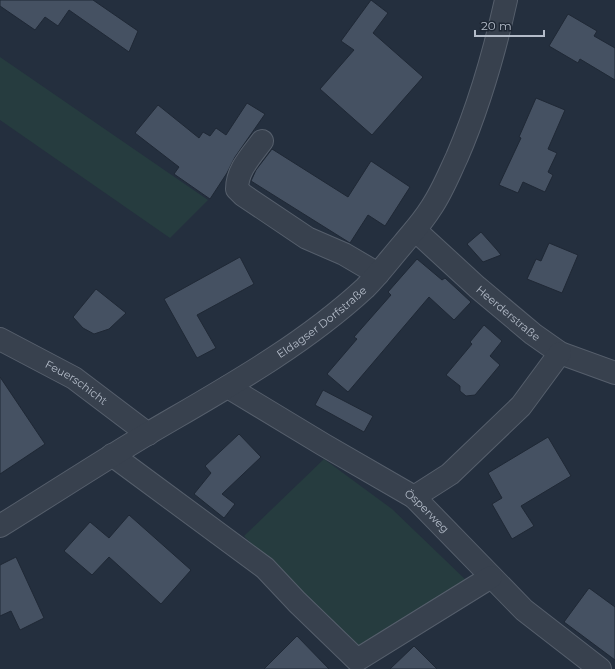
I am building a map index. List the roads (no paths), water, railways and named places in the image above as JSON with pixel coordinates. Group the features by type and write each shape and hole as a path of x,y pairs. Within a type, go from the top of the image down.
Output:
{"street":[{"name":"Eldagser Dorfstraße","path":"0,526 112,455 228,387 290,348 328,320 366,287 415,230 432,207 445,183 468,133 495,48 506,0"},
{"path":"262,141 242,168 239,176 237,189 242,195 307,238 344,254 378,274"},
{"name":"Heerderstraße","path":"415,230 477,287 533,334 560,353 615,373"},
{"name":"Feuerschicht","path":"0,339 74,378 148,434"},
{"path":"414,497 450,474 521,406 560,353"},
{"name":"Ösperweg","path":"228,387 414,497 524,610 600,669"},
{"path":"112,455 264,568 357,660 491,577"}]}
